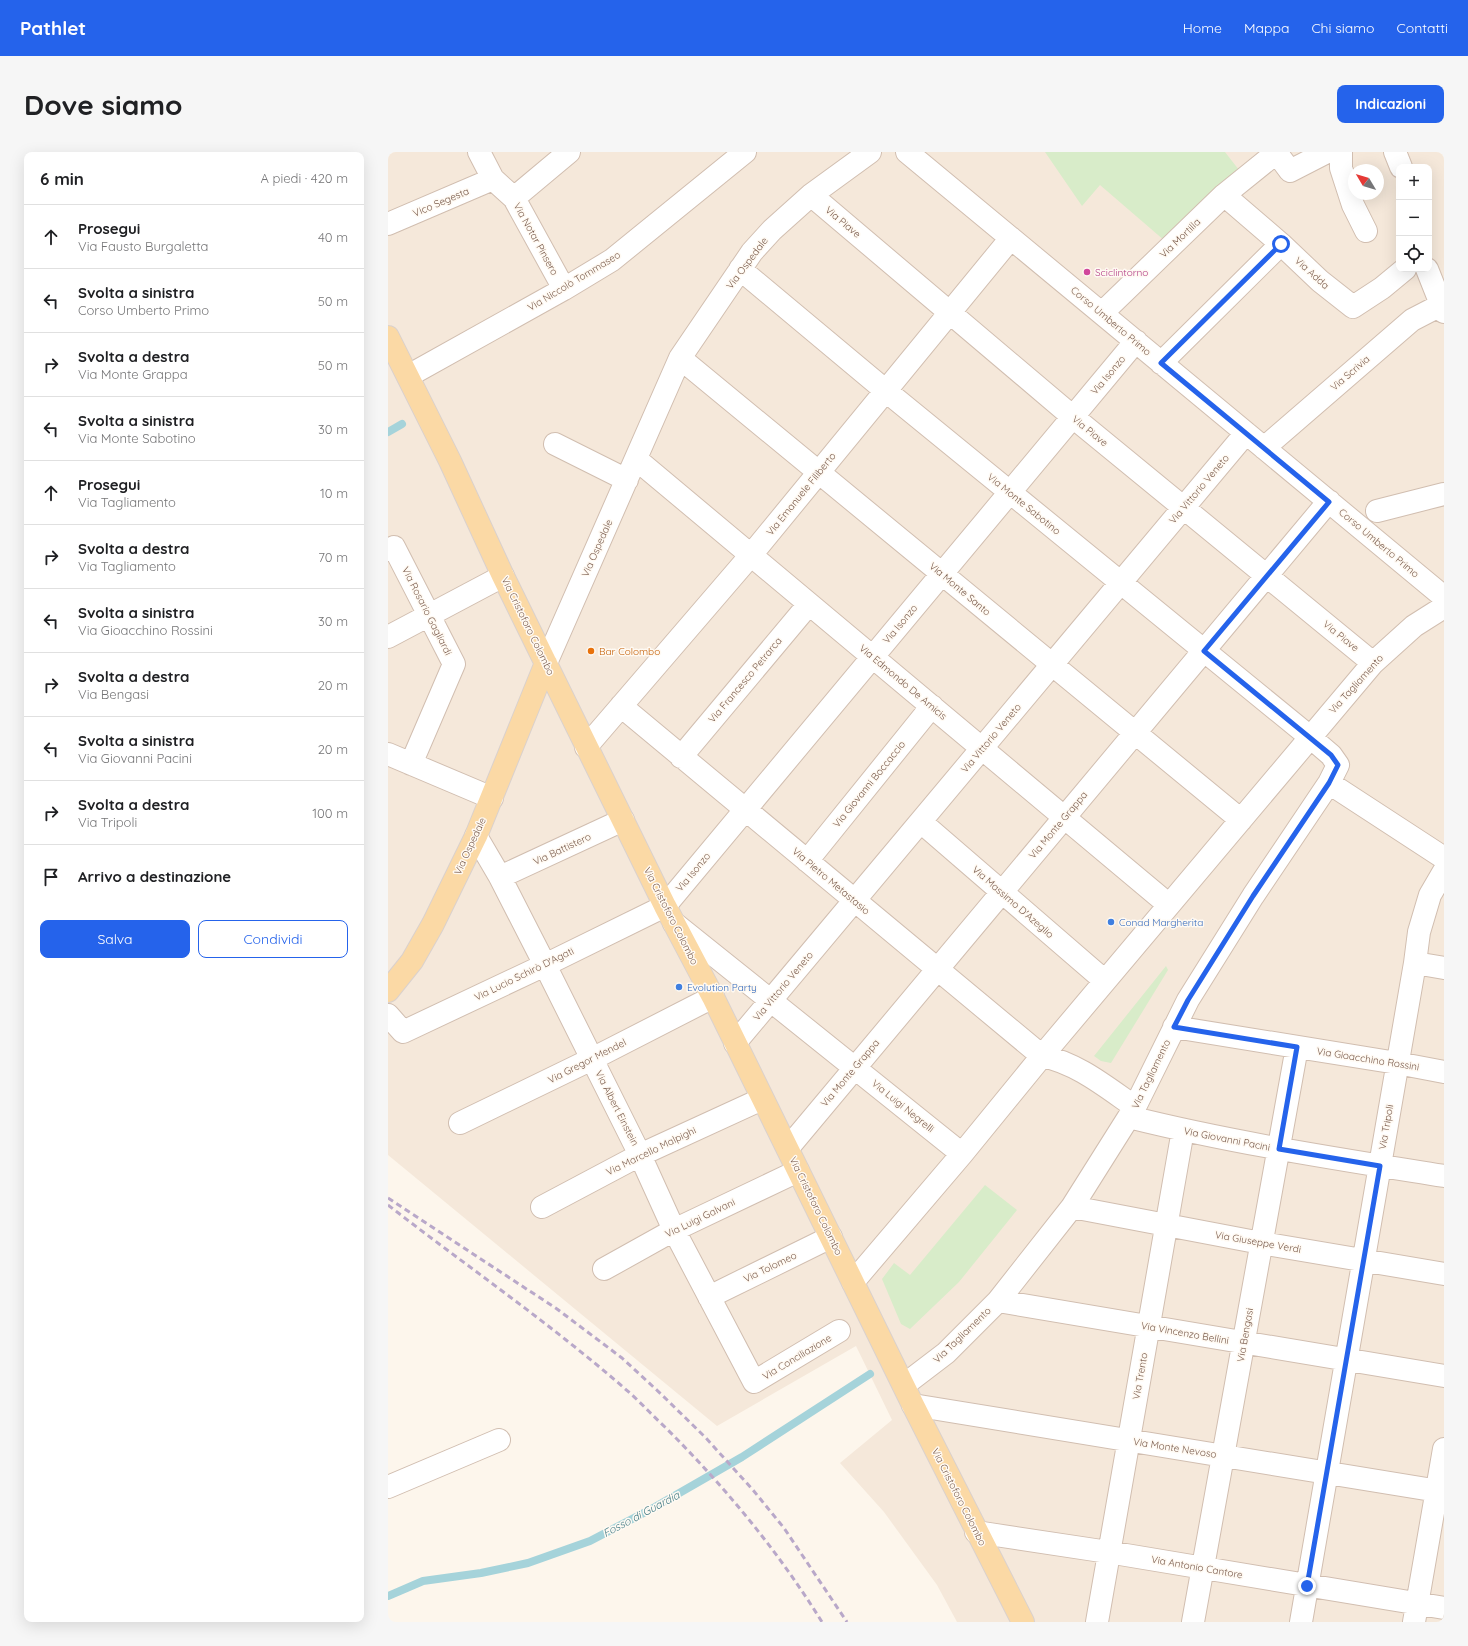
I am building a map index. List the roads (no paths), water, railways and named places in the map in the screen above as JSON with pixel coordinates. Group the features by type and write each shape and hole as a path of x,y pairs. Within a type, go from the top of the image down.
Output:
{"main road":[{"name":"Via Cristoforo Colombo","path":"388,337 453,468 503,576 586,747 713,997 762,1100 788,1148 913,1406 1022,1622"},
{"name":"Via Ospedale","path":"388,991 412,961 433,924 476,836 546,663"}],"street":[{"name":"Via Notar Pinsero","path":"479,152 493,179 514,198 564,289"},
{"path":"514,198 569,152"},
{"name":"Via Niccolò Tommaseo","path":"408,376 564,289 612,260 745,152"},
{"name":"Via Ospedale","path":"546,663 680,358 752,252 772,230 811,195 870,152"},
{"name":"Corso Umberto Primo","path":"907,152 1444,597"},
{"path":"1276,152 1290,171 1327,152"},
{"name":"Via Mortilla","path":"1102,313 1224,195 1276,152"},
{"path":"1342,152 1341,168 1353,205 1366,231"},
{"path":"1395,152 1400,164"},
{"name":"Vico Segesta","path":"388,224 493,179"},
{"name":"Via Piave","path":"811,195 1073,417 1373,663"},
{"name":"Via Adda","path":"1224,195 1281,244 1320,281 1353,306 1382,288 1401,272"},
{"name":"Via Emanuele Filiberto","path":"586,747 751,555 1011,238"},
{"path":"1161,363 1281,244"},
{"name":"Via Monte Sabotino","path":"740,269 886,391 1310,737"},
{"path":"1428,272 1442,308"},
{"name":"Via Scrivia","path":"1264,448 1412,320 1442,308"},
{"name":"Via Isonzo","path":"670,914 745,810 1136,341"},
{"name":"Via Monte Santo","path":"680,358 1241,820"},
{"name":"Via Vittorio Veneto","path":"735,1043 772,1001 1246,433"},
{"path":"555,444 627,480"},
{"name":"Via Edmondo De Amicis","path":"636,459 1169,905"},
{"path":"1377,511 1444,494"},
{"name":"Via Monte Grappa","path":"788,1148 1329,502"},
{"name":"Via Rosario Gagliardi","path":"391,548 429,615 454,664 410,764"},
{"path":"388,637 503,576"},
{"name":"Via Francesco Petrarca","path":"681,757 810,604"},
{"name":"Via Tagliamento","path":"853,1282 1373,663 1414,626 1444,607"},
{"name":"Via Pietro Metastasio","path":"621,706 1042,1056"},
{"name":"Via Giovanni Boccaccio","path":"807,861 932,706"},
{"name":"Via Tagliamento","path":"904,1385 946,1353 998,1301 1072,1207 1132,1112 1188,1000 1253,896 1329,783 1338,765 1331,755 1310,737"},
{"path":"388,754 492,798"},
{"path":"1329,783 1444,858"},
{"name":"Via Battistero","path":"500,877 623,820"},
{"name":"Via Massimo D'Azeglio","path":"921,822 1105,981"},
{"name":"Via Albert Einstein","path":"476,836 500,877 545,965 640,1155 674,1230 754,1382"},
{"name":"Via Tripoli","path":"1301,1622 1415,963 1419,932 1430,894 1444,871"},
{"name":"Via Lucio Schirò D'Agati","path":"388,1015 403,1032 545,965 670,914"},
{"name":"Via Luigi Negrelli","path":"670,914 772,1001 856,1067 962,1154"},
{"path":"1415,963 1444,968"},
{"name":"Via Gregor Mendel","path":"460,1123 592,1059 713,997"},
{"name":"Via Gioacchino Rossini","path":"1174,1027 1444,1072"},
{"name":"Via Bengasi","path":"1193,1622 1204,1568 1297,1047"},
{"path":"1042,1056 1056,1059 1087,1074 1132,1112"},
{"name":"Via Marcello Malpighi","path":"542,1207 640,1155 762,1100"},
{"name":"Via Giovanni Pacini","path":"1132,1112 1183,1130 1279,1149 1444,1176"},
{"name":"Via Trento","path":"1097,1622 1108,1552 1183,1130"},
{"name":"Via Luigi Galvani","path":"604,1269 674,1230 798,1171"},
{"name":"Via Giuseppe Verdi","path":"1072,1207 1166,1226 1444,1274"},
{"name":"Via Tolomeo","path":"709,1297 831,1237"},
{"name":"Via Vincenzo Bellini","path":"998,1301 1444,1376"},
{"name":"Via Conciliazione","path":"754,1382 840,1331"},
{"name":"Via Monte Nevoso","path":"913,1406 1440,1491"},
{"path":"388,1487 499,1440"},
{"path":"1415,1613 1440,1491 1444,1449"},
{"name":"Via Antonio Cantore","path":"976,1532 1108,1552 1307,1586 1415,1613 1444,1608"}],"waterway":[{"name":"Fosso di Guardia","path":"388,432 402,424"},
{"name":"Fosso di Guardia","path":"388,1596 423,1581 481,1573 528,1563 590,1541 655,1507 742,1457 870,1374"}],"railway":[{"path":"388,1198 557,1309 622,1358 661,1394 705,1437 753,1490 784,1528 847,1622"},
{"path":"388,1205 542,1321 602,1369 635,1398 688,1450 750,1520 787,1570 822,1622"}],"place":[{"name":"Sciclintorno","path":"1087,272"},
{"name":"Bar Colombo","path":"591,651"},
{"name":"Conad Margherita","path":"1111,922"},
{"name":"Evolution Party","path":"679,987"}]}
